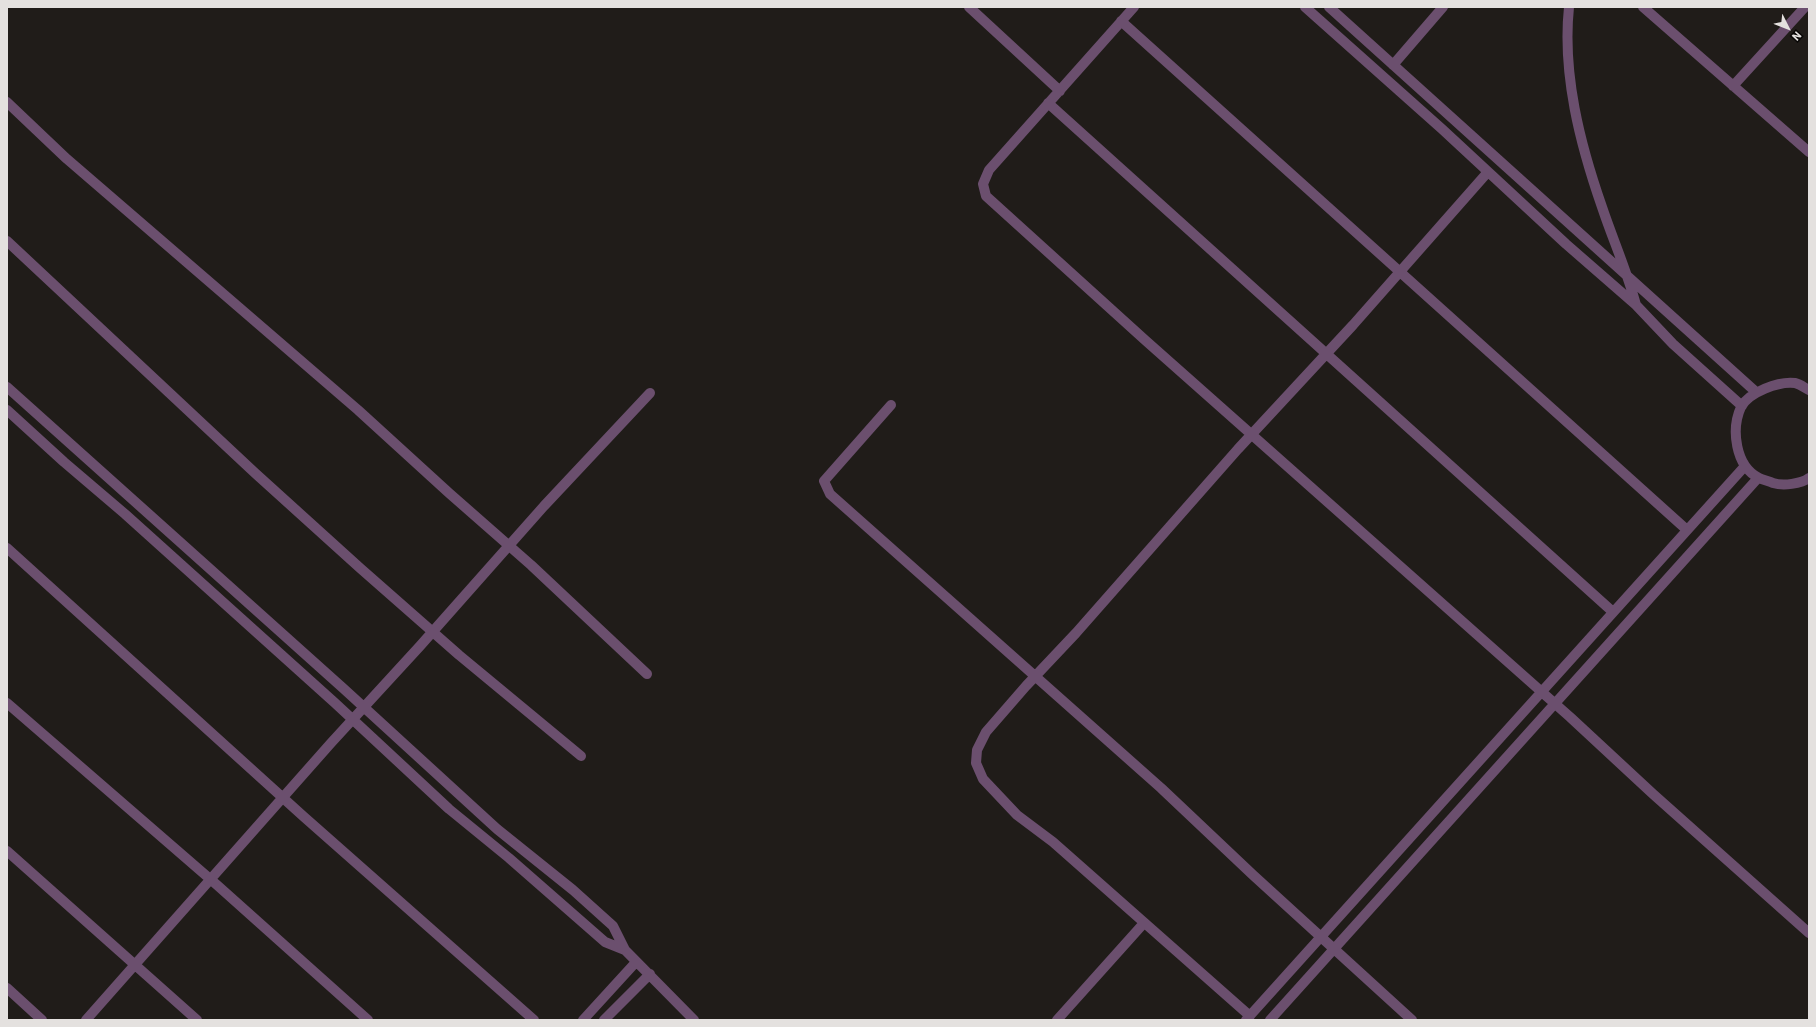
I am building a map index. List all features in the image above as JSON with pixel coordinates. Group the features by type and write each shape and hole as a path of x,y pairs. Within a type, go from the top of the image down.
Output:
{"street":[{"path":"969,7 1060,91"},
{"path":"1134,7 989,170 983,184 986,196 1809,933"},
{"path":"1306,7 1442,129 1487,173 1636,305 1672,344 1742,406"},
{"path":"1329,7 1756,392"},
{"path":"1393,65 1443,7"},
{"path":"1569,7 1567,22 1569,76 1580,135 1602,206 1629,278 1636,305"},
{"path":"1643,7 1809,152"},
{"path":"1733,86 1804,7"},
{"path":"1121,21 1687,530"},
{"path":"7,102 67,159 358,410 647,674"},
{"path":"1048,104 1613,612"},
{"path":"1487,173 986,732 977,750 976,763 982,779 1017,814 1053,842 1248,1018 1745,466"},
{"path":"7,241 255,473 433,632 581,756"},
{"path":"1809,390 1795,383 1768,386 1756,392 1742,406 1736,426 1736,446 1745,466 1758,478 1778,484 1805,482 1809,478"},
{"path":"7,387 364,707 497,830 573,890 613,926 625,950 694,1020"},
{"path":"86,1020 282,798 433,632 508,546 650,393"},
{"path":"891,405 824,481 830,494 1161,788 1412,1020"},
{"path":"7,410 353,719 449,809 509,858 605,942 625,950"},
{"path":"1270,1020 1758,478"},
{"path":"7,548 54,592 122,650 282,798 534,1020"},
{"path":"7,703 210,879 368,1020"},
{"path":"7,851 196,1020"},
{"path":"1057,1020 1144,923"},
{"path":"584,1020 636,962"},
{"path":"604,1020 650,974"},
{"path":"7,988 42,1020"}]}
